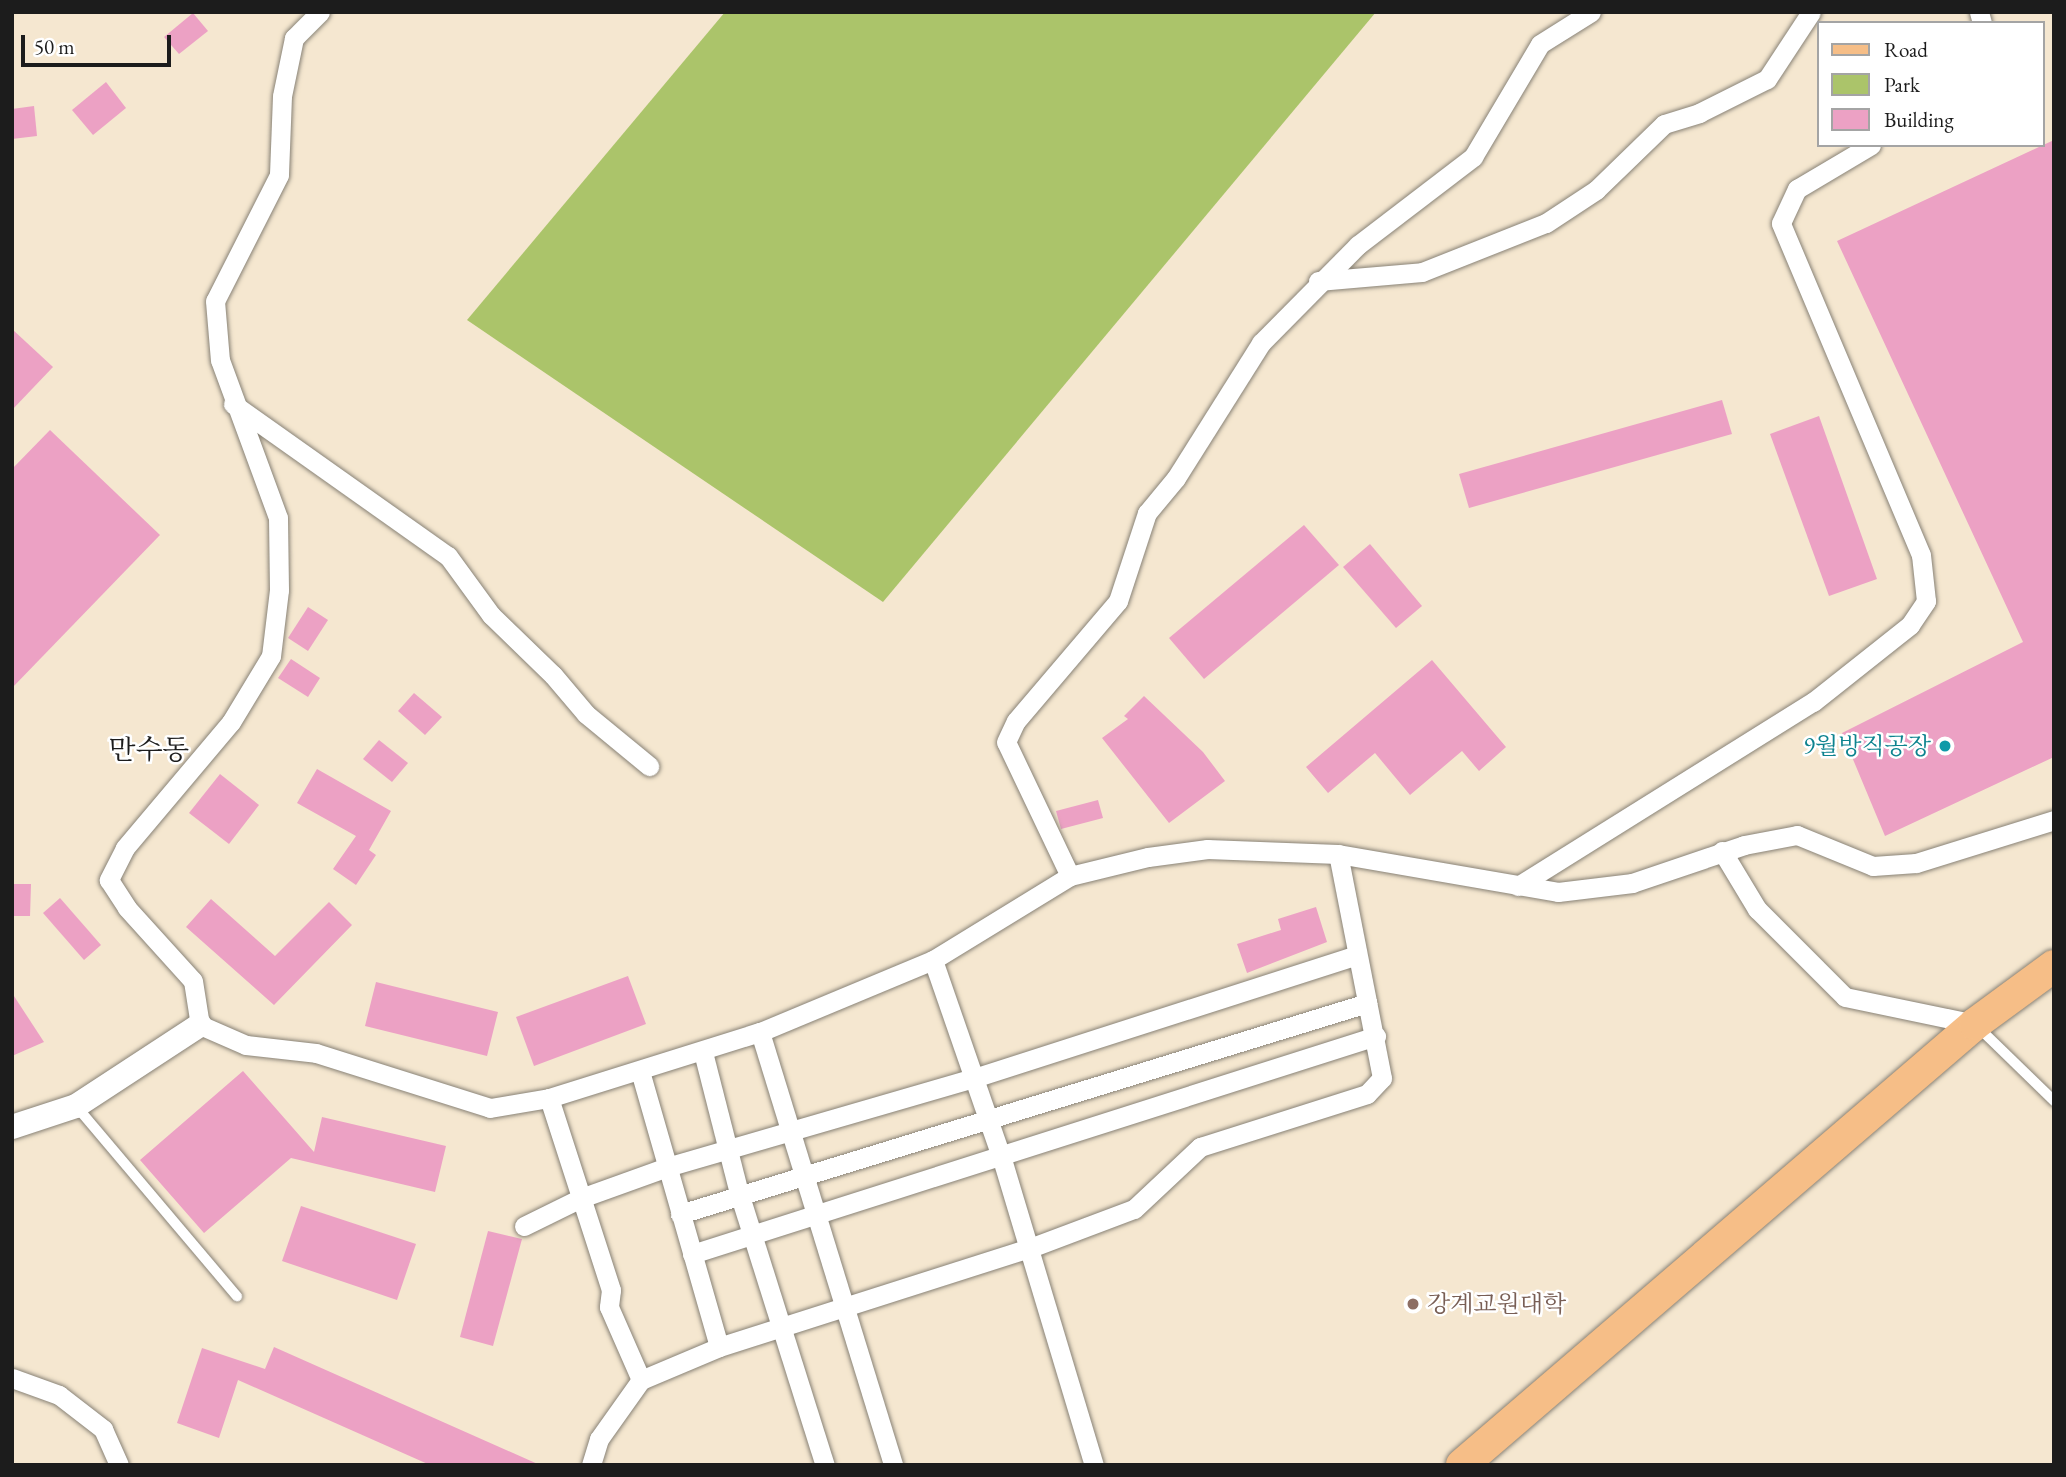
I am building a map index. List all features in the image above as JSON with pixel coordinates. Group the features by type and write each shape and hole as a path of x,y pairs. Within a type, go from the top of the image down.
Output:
{"main road":[{"path":"1462,1465 1975,1024 2054,965"}],"street":[{"path":"200,1025 192,981 127,908 109,880 125,848 231,722 271,656 279,590 278,518 233,404 220,360 215,301 279,175 282,96 294,38 320,12"},
{"path":"1070,876 1006,743 1016,722 1118,601 1147,513 1182,468 1261,343 1318,281 1473,157 1540,44 1591,12"},
{"path":"1318,281 1423,272 1546,223 1595,190 1664,124 1699,113 1767,79 1811,12"},
{"path":"1518,886 1814,702 1910,625 1926,601 1921,555 1781,223 1797,189 1868,147"},
{"path":"233,404 448,556 491,615 553,674 586,714 649,766"},
{"path":"200,1025 246,1045 316,1053 490,1108 549,1098 760,1032 933,960 1070,876 1208,849 1338,854 1559,892 1632,883 1722,851 1797,835 1873,866 1916,863 2054,820"},
{"path":"1722,851 1757,909 1845,997 1975,1024"},
{"path":"591,1465 599,1439 641,1380 719,1347 1030,1248 1134,1209 1199,1147 1367,1094 1382,1078 1376,1036 1338,854"},
{"path":"524,1226 581,1198 667,1167 974,1078 1357,955"},
{"path":"933,960 1002,1159 1094,1465"},
{"path":"680,1214 739,1193 806,1176 1367,1003"},
{"path":"12,1127 76,1106 200,1025"},
{"path":"760,1032 793,1129 844,1309 893,1465"},
{"path":"692,1254 1002,1159 1376,1036"},
{"path":"702,1052 739,1193 755,1236 825,1465"},
{"path":"640,1071 719,1347"},
{"path":"549,1098 611,1290 609,1307 641,1380"},
{"path":"12,1378 59,1395 103,1429 119,1465"}],"lane":[{"path":"1975,1024 2054,1101"},
{"path":"76,1106 237,1296"}],"green space":[{"path":"725,12 1376,12 883,602 467,320"}],"building":[{"path":"193,13 208,31 179,54 164,37"},
{"path":"106,82 126,108 93,135 72,110"},
{"path":"34,106 37,136 12,139 12,109"},
{"path":"2054,140 2054,757 1885,836 1842,733 2023,642 1837,241 2039,147 2045,147 2045,144"},
{"path":"12,329 53,367 12,410"},
{"path":"1722,400 1732,434 1469,508 1459,474"},
{"path":"1819,416 1877,579 1829,596 1770,434"},
{"path":"50,430 160,535 12,688 12,469"},
{"path":"1304,525 1339,565 1204,679 1169,638"},
{"path":"1370,544 1422,606 1396,628 1343,567"},
{"path":"308,607 328,620 308,651 288,638"},
{"path":"291,659 320,678 308,697 278,678"},
{"path":"1432,660 1506,747 1479,771 1462,751 1410,795 1375,753 1328,793 1306,767"},
{"path":"414,693 442,717 425,735 398,711"},
{"path":"1144,696 1203,752 1225,781 1169,823 1102,738 1128,719 1124,716"},
{"path":"379,740 408,763 392,782 363,759"},
{"path":"317,769 391,811 369,850 376,855 356,885 333,869 356,836 297,803"},
{"path":"220,774 259,805 229,844 189,813"},
{"path":"1098,800 1103,818 1061,829 1056,811"},
{"path":"12,884 31,884 30,916 12,916"},
{"path":"60,898 101,945 84,960 43,913"},
{"path":"211,899 275,956 329,902 352,925 274,1005 186,927"},
{"path":"1316,907 1327,942 1247,973 1237,944 1281,930 1278,919"},
{"path":"628,976 646,1024 534,1066 516,1017"},
{"path":"376,982 498,1012 487,1056 365,1026"},
{"path":"12,993 44,1042 12,1056"},
{"path":"243,1071 314,1152 322,1117 446,1146 435,1192 291,1158 204,1233 140,1160"},
{"path":"301,1206 416,1244 397,1300 282,1261"},
{"path":"488,1231 522,1239 493,1346 460,1337"},
{"path":"274,1347 540,1465 430,1465 238,1380 219,1438 177,1423 202,1348 265,1369"}],"place":[{"name":"9월방직공장","path":"1945,746"},
{"name":"강계교원대학","path":"1413,1304"}],"district":[{"name":"만수동","path":"149,749"}]}
